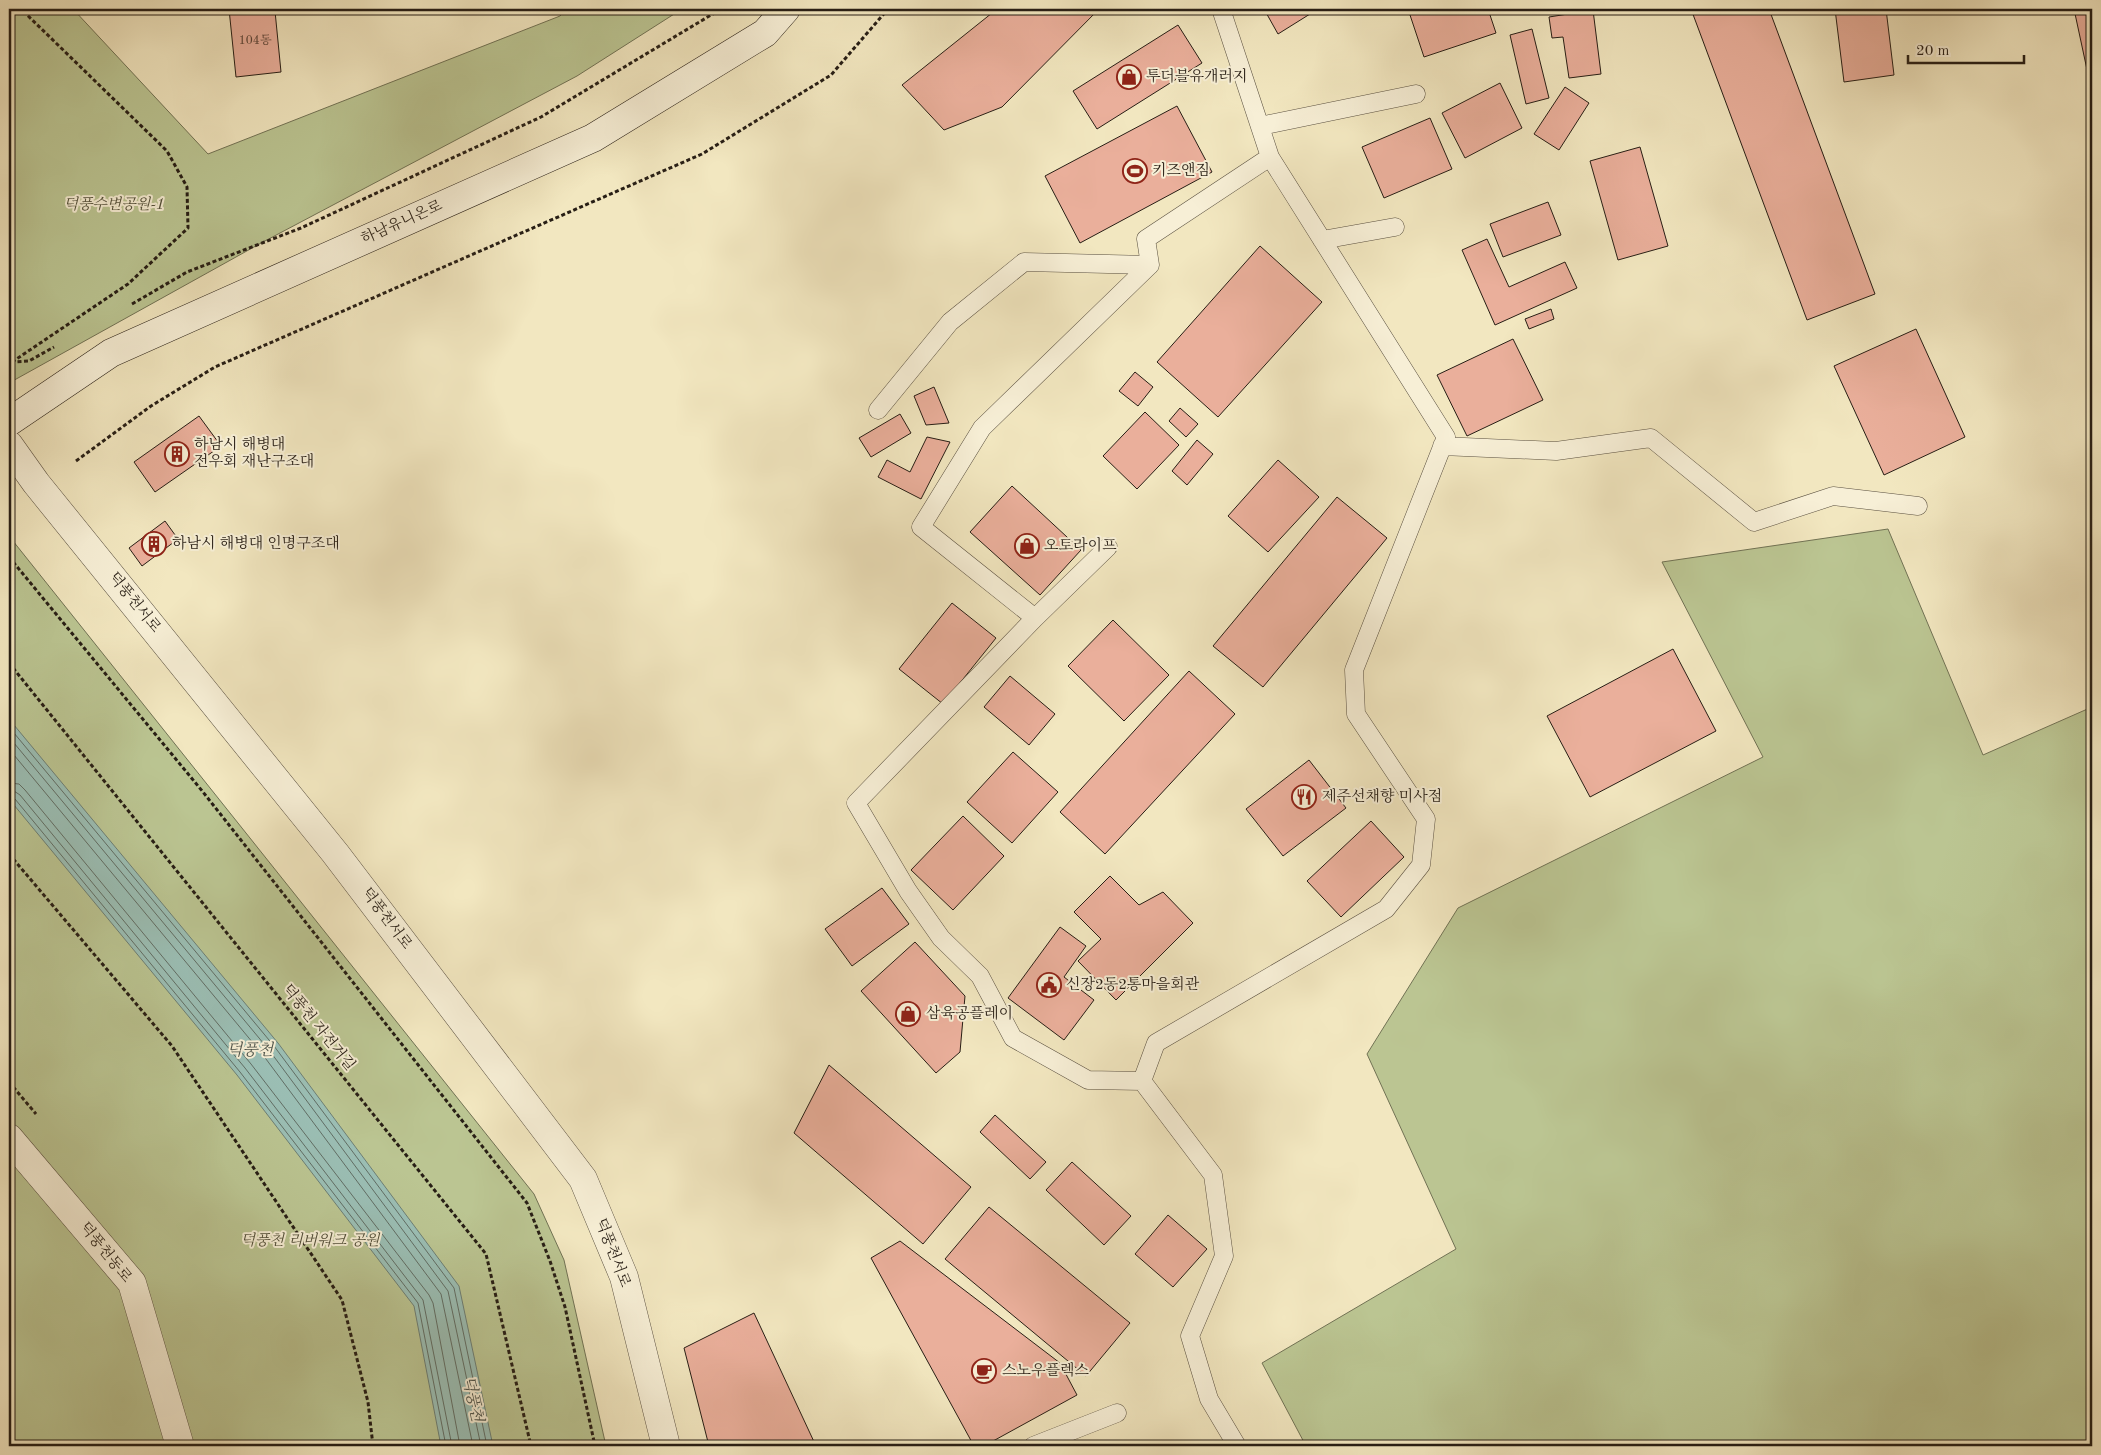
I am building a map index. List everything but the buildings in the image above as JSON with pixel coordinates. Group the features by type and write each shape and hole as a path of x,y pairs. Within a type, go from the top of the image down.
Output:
{"street":[{"name":"하남유니온로","path":"9,422 111,353 593,138 765,33 786,9"},
{"name":"덕풍천서로","path":"9,445 36,483 335,852 583,1179 624,1277 666,1446"},
{"name":"덕풍천동로","path":"9,1138 132,1283 180,1446"}],"lane":[{"path":"1142,1082 1156,1043 1386,909 1421,865 1426,819 1356,714 1354,670 1446,437 1270,157 1221,9"},
{"path":"1260,126 1416,94"},
{"path":"1150,266 1146,239 1270,157"},
{"path":"1322,240 1395,226"},
{"path":"878,410 950,322 1024,262 1150,266"},
{"path":"1035,618 921,527 982,428 1150,266"},
{"path":"1442,446 1556,451 1651,438 1754,522 1833,496 1918,506"},
{"path":"1108,547 1035,618 856,804 908,891 941,938 980,976 1013,1038 1088,1080 1142,1082"},
{"path":"1142,1082 1213,1175 1224,1256 1190,1336 1209,1399 1237,1446"},
{"path":"1033,1446 1117,1413"}],"path":[{"path":"10,361 128,284 188,228 187,186 167,151 21,9"},
{"path":"129,305 188,272 301,228 541,117 721,9"},
{"path":"76,461 151,406 215,367 702,154 831,75 888,9"},
{"path":"10,361 29,361 62,342"},
{"path":"9,558 203,792 527,1203 550,1261 565,1307 596,1446"},
{"name":"덕풍천 자전거길","path":"9,664 486,1254 531,1446"},
{"path":"9,854 172,1046 342,1300 368,1402 373,1446"}],"green space":[{"name":"덕풍수변공원-1","path":"9,9 73,9 208,154 560,16 566,9 682,9 577,76 263,242 9,383"},
{"path":"1888,529 1983,755 2092,707 2092,1446 1306,1446 1262,1363 1456,1249 1367,1054 1458,908 1763,757 1662,562"},
{"name":"덕풍천 리버워크 공원","path":"9,536 534,1194 564,1260 606,1446 9,1446"}],"water":[{"name":"덕풍천","path":"9,719 278,1043 459,1286 493,1446 441,1446 414,1306 237,1075 9,799"}],"place":[{"name":"투더블유개러지","path":"1129,77"},
{"name":"키즈앤짐","path":"1135,171"},
{"name":"하남시 해병대 전우회 재난구조대","path":"177,454"},
{"name":"하남시 해병대 인명구조대","path":"154,544"},
{"name":"오토라이프","path":"1027,546"},
{"name":"제주선채향 미사점","path":"1304,797"},
{"name":"신장2동2통마을회관","path":"1049,985"},
{"name":"삼육공플레이","path":"908,1014"},
{"name":"스노우플렉스","path":"984,1371"}]}
